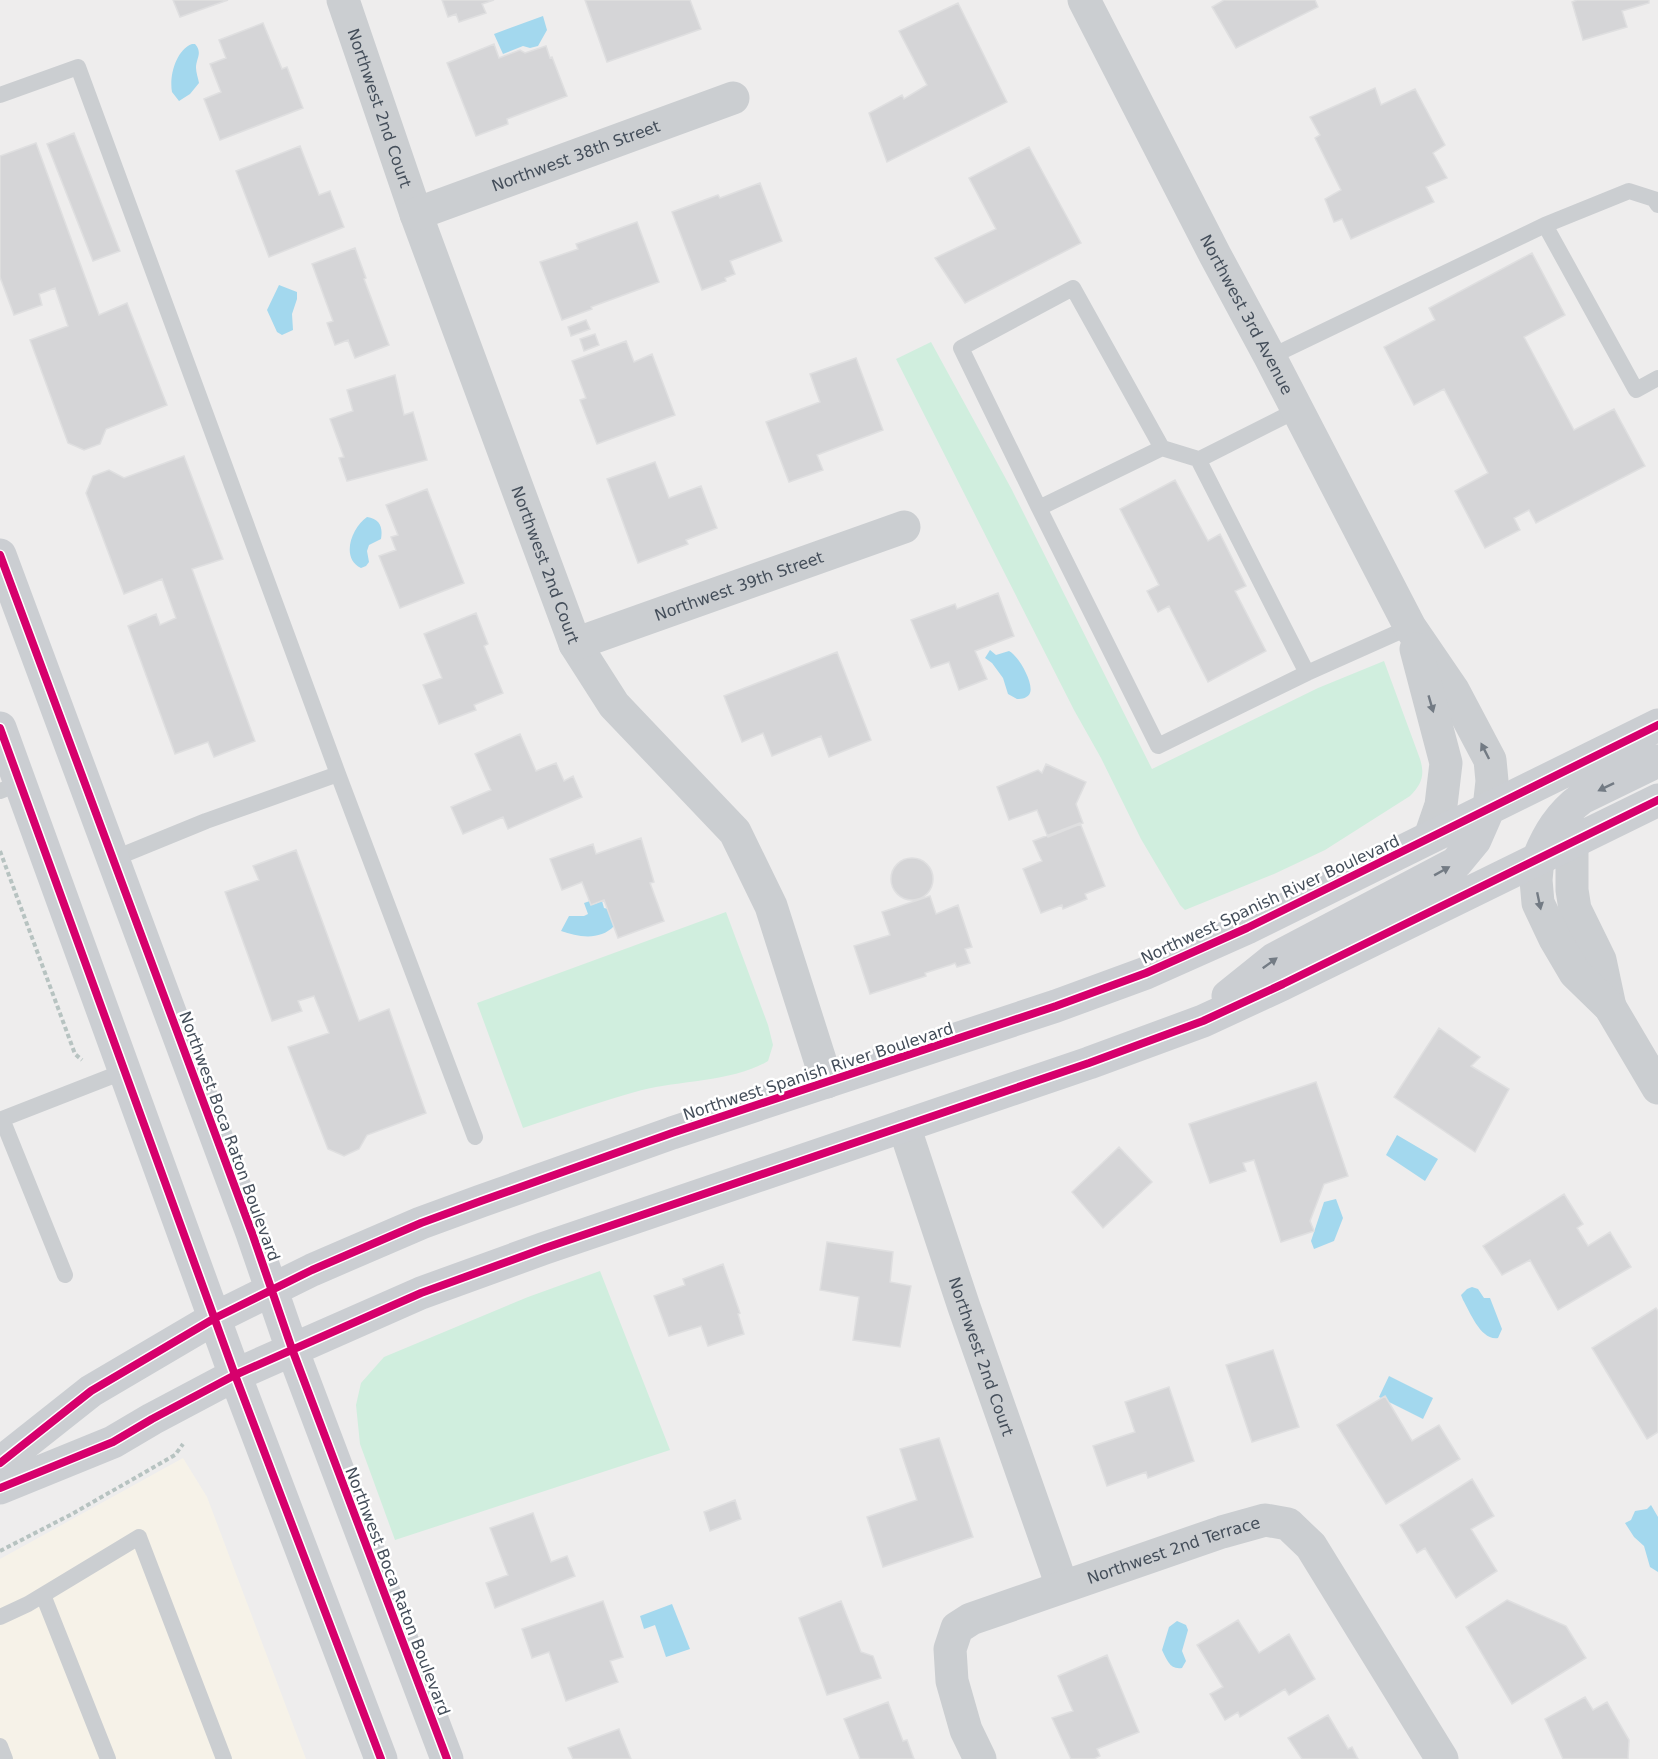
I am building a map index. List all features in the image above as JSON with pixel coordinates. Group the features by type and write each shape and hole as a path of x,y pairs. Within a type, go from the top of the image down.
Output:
{"main road":[{"name":"Northwest Boca Raton Boulevard","path":"0,555 272,1288 292,1349 447,1759"},
{"name":"Northwest Spanish River Boulevard","path":"0,1463 91,1390 215,1318 272,1288 361,1248 471,1204 672,1133 1056,1006 1146,973 1207,947 1658,725"},
{"path":"0,728 10,787 125,1071 235,1375 381,1759"},
{"path":"1538,859 1559,817 1572,805 1658,761"},
{"path":"0,1488 113,1442 235,1375 292,1349 481,1269 1089,1064 1191,1025 1283,984 1658,800"},
{"path":"1191,1025 1274,959 1456,863 1476,840 1489,808"}],"street":[{"name":"Northwest 2nd Court","path":"342,0 416,214 575,644 614,705 735,832 771,906 827,1082"},
{"name":"Northwest 3rd Avenue","path":"1084,0 1410,627 1453,690 1490,760 1492,781 1489,808"},
{"name":"Northwest 38th Street","path":"416,214 733,98"},
{"name":"Northwest 39th Street","path":"575,644 904,526"},
{"name":"Northwest 3rd Avenue","path":"1410,627 1446,763 1441,805 1430,837"},
{"path":"1572,842 1572,890 1575,909 1600,960 1610,1007"},
{"path":"1538,859 1537,892 1543,916 1575,973 1610,1007 1658,1088"},
{"name":"Northwest 2nd Court","path":"904,1126 964,1308 1062,1586"},
{"name":"Northwest 2nd Terrace","path":"980,1759 966,1730 952,1681 950,1649 957,1628 971,1618 1062,1586 1265,1520 1287,1524 1311,1546 1442,1759"}],"lane":[{"path":"0,95 78,67 338,774 476,1137"},
{"path":"1270,357 1545,225 1629,191 1654,199 1658,205"},
{"path":"1545,225 1636,390 1658,378"},
{"path":"1307,673 1198,460 1162,448 1074,288 961,348 1158,746 1307,673 1410,627"},
{"path":"1198,460 1297,410"},
{"path":"1039,508 1162,448"},
{"path":"113,859 206,821 338,774"},
{"path":"65,1275 1,1118 125,1071"},
{"path":"0,1617 139,1537 224,1759"},
{"path":"43,1594 108,1759"},
{"path":"0,1746 4,1759"}],"path":[{"path":"0,1551 72,1514 175,1455 183,1444"}],"shaded area":[{"path":"183,1458 207,1497 306,1759 0,1759 0,1559"}],"green space":[{"path":"931,342 1012,490 1152,769 1318,688 1384,661 1420,759 1421,779 1410,796 1325,850 1274,874 1185,910 1141,839 896,359"},
{"path":"726,912 768,1025 773,1045 768,1061 755,1068 724,1077 642,1090 523,1128 477,1003"},
{"path":"600,1271 670,1450 395,1540 360,1444 356,1405 361,1383 384,1357 528,1297"}],"water":[{"path":"543,16 547,30 538,46 530,48 523,46 503,54 494,34"},
{"path":"195,44 199,50 196,68 199,83 190,94 179,101 172,92 173,71 182,52"},
{"path":"279,285 297,292 292,314 293,330 282,335 277,332 267,310"},
{"path":"367,517 380,524 381,539 369,545 367,551 369,562 361,568 351,557 350,542 357,528"},
{"path":"990,650 996,655 1009,651 1017,658 1030,683 1028,696 1017,699 1008,694 1003,678 992,663 985,658"},
{"path":"590,901 592,905 602,901 604,908 608,909 614,926 596,936 574,935 561,931 569,916 588,914 584,903"},
{"path":"1397,1135 1438,1159 1425,1181 1386,1155"},
{"path":"1336,1199 1343,1218 1334,1241 1314,1249 1311,1241 1324,1202"},
{"path":"1472,1287 1478,1289 1484,1298 1490,1298 1502,1329 1498,1338 1492,1338 1481,1330 1463,1300 1461,1295"},
{"path":"1389,1376 1433,1398 1423,1419 1379,1397"},
{"path":"1651,1505 1658,1517 1658,1572 1650,1567 1644,1546 1634,1537 1625,1523 1631,1520 1635,1511 1647,1509"},
{"path":"672,1604 690,1649 666,1657 655,1625 644,1629 640,1616"},
{"path":"1177,1621 1186,1625 1188,1630 1182,1651 1186,1661 1182,1668 1172,1666 1162,1650 1169,1627"}],"building":[{"path":"173,0 228,0 180,17"},
{"path":"442,0 494,0 482,4 486,13 459,22 456,14 448,17"},
{"path":"585,0 690,0 701,29 607,62"},
{"path":"1224,0 1315,0 1318,7 1236,48 1212,7"},
{"path":"1577,0 1649,0 1649,3 1622,11 1627,27 1583,40 1572,2"},
{"path":"958,3 1007,102 887,162 869,113 902,95 904,99 927,85 899,31"},
{"path":"263,23 282,69 287,67 303,108 220,140 204,99 221,92 210,64 226,58 219,40"},
{"path":"494,44 499,58 520,50 525,53 546,46 567,96 507,119 508,124 476,136 447,63"},
{"path":"1375,88 1381,105 1415,89 1445,145 1433,153 1447,178 1426,187 1434,202 1351,239 1342,219 1334,222 1325,199 1341,190 1315,138 1320,135 1310,117"},
{"path":"74,133 120,251 93,261 47,144"},
{"path":"36,143 99,315 127,303 167,405 106,429 100,444 84,450 68,443 30,340 68,326 55,288 39,294 42,305 14,315 0,277 0,156"},
{"path":"300,146 319,195 330,191 344,227 269,257 236,171"},
{"path":"1029,147 1081,243 965,303 935,258 996,229 969,178"},
{"path":"760,183 782,241 730,261 735,274 725,278 726,281 702,290 672,212"},
{"path":"637,222 659,282 562,320 540,262 578,249 576,244"},
{"path":"355,248 389,345 355,358 348,340 335,345 327,323 333,321 312,264"},
{"path":"1532,253 1565,315 1524,337 1574,430 1614,409 1645,466 1536,523 1529,510 1514,518 1520,530 1485,548 1455,491 1488,473 1444,389 1414,405 1384,347 1435,320 1429,308"},
{"path":"586,320 590,329 571,336 568,327"},
{"path":"595,334 599,345 584,351 580,339"},
{"path":"626,341 634,362 652,354 675,415 597,444 580,400 586,398 572,361"},
{"path":"856,358 883,430 817,455 823,470 789,482 766,422 820,402 810,374"},
{"path":"395,375 404,415 413,412 427,460 347,481 339,458 344,457 330,419 353,411 347,390"},
{"path":"184,456 223,559 192,569 255,741 214,757 208,742 175,754 128,626 156,614 160,625 176,618 162,579 124,594 86,493 93,476 109,470 124,478"},
{"path":"655,462 669,498 701,486 717,528 686,540 688,544 638,563 607,479"},
{"path":"1175,480 1208,541 1220,534 1246,586 1235,591 1266,651 1208,682 1169,606 1158,612 1147,591 1159,585 1120,509"},
{"path":"427,489 464,583 400,608 379,556 396,550 391,537 398,535 386,505"},
{"path":"998,593 1014,636 975,651 987,679 959,690 949,662 931,668 911,620 955,604 957,609"},
{"path":"476,613 488,644 484,646 503,693 474,705 476,710 439,724 423,685 442,678 424,634"},
{"path":"837,652 871,740 829,757 821,736 772,756 763,733 742,742 724,696"},
{"path":"520,734 536,771 556,763 564,781 573,776 582,797 508,829 503,817 463,834 451,807 491,790 475,754"},
{"path":"1046,764 1086,782 1076,804 1083,823 1048,837 1037,810 1009,820 997,787 1038,770 1042,773"},
{"path":"1080,823 1105,886 1085,894 1087,899 1063,909 1062,905 1041,913 1023,869 1042,861 1033,841"},
{"path":"641,838 654,882 650,883 664,921 618,938 604,900 591,905 582,882 562,890 550,859 593,844 596,854"},
{"path":"296,850 359,1021 389,1009 426,1113 367,1135 359,1149 344,1156 328,1149 288,1047 329,1033 314,996 298,1001 302,1011 272,1021 225,892 259,880 253,866"},
{"path":"912,858 927,864 933,879 927,894 912,900 897,894 891,879 897,864"},
{"path":"930,896 936,914 958,905 972,947 965,949 970,963 957,967 955,963 925,973 926,976 870,994 854,946 890,935 882,912"},
{"path":"1439,1028 1480,1057 1471,1066 1509,1089 1475,1152 1394,1097"},
{"path":"1316,1082 1348,1176 1324,1184 1310,1221 1314,1231 1281,1242 1254,1160 1243,1163 1246,1171 1210,1183 1189,1124"},
{"path":"1119,1147 1152,1182 1103,1228 1072,1192"},
{"path":"1564,1194 1583,1224 1577,1228 1588,1246 1610,1232 1631,1267 1558,1310 1530,1260 1502,1275 1483,1246"},
{"path":"827,1242 893,1252 890,1282 911,1286 900,1347 853,1340 859,1297 820,1290"},
{"path":"723,1264 740,1313 738,1314 744,1334 708,1346 701,1326 669,1336 654,1296 685,1285 683,1279"},
{"path":"1656,1308 1658,1311 1658,1432 1647,1439 1592,1348"},
{"path":"1273,1350 1299,1427 1252,1442 1226,1365"},
{"path":"1169,1387 1194,1461 1148,1478 1146,1472 1107,1486 1093,1446 1135,1432 1125,1402"},
{"path":"1385,1396 1412,1441 1439,1425 1460,1459 1386,1504 1337,1425"},
{"path":"939,1438 973,1537 883,1567 867,1517 917,1500 900,1449"},
{"path":"1472,1479 1494,1516 1471,1529 1497,1571 1456,1598 1425,1548 1417,1553 1400,1525"},
{"path":"735,1500 741,1519 710,1531 704,1512"},
{"path":"533,1513 551,1562 567,1556 575,1576 495,1608 486,1583 508,1575 490,1528"},
{"path":"1507,1600 1566,1626 1586,1658 1512,1704 1466,1627"},
{"path":"603,1601 623,1657 610,1661 618,1682 566,1701 549,1652 532,1658 522,1629"},
{"path":"841,1601 861,1652 873,1656 881,1678 827,1695 799,1618"},
{"path":"1238,1620 1259,1653 1289,1634 1315,1679 1289,1695 1285,1689 1240,1717 1238,1712 1225,1720 1210,1694 1223,1687 1197,1645"},
{"path":"1107,1655 1139,1732 1097,1749 1100,1756 1094,1759 1071,1759 1052,1718 1073,1711 1058,1676"},
{"path":"1585,1697 1593,1710 1607,1702 1629,1740 1628,1759 1563,1759 1545,1719"},
{"path":"888,1702 903,1741 907,1740 914,1759 860,1759 844,1719"},
{"path":"1328,1715 1348,1749 1352,1747 1358,1759 1302,1759 1288,1738"},
{"path":"619,1729 631,1759 573,1759 568,1748"}],"cycle path":[{"path":"0,555 252,1233 292,1349 447,1759"},
{"path":"0,1463 91,1391 215,1318 312,1270 421,1223 481,1201 672,1133 1056,1006 1146,973 1247,928 1658,725"},
{"path":"0,728 235,1375 381,1759"},
{"path":"0,1488 113,1442 235,1375 421,1293 545,1248 1089,1063 1203,1021 1658,800"}]}
